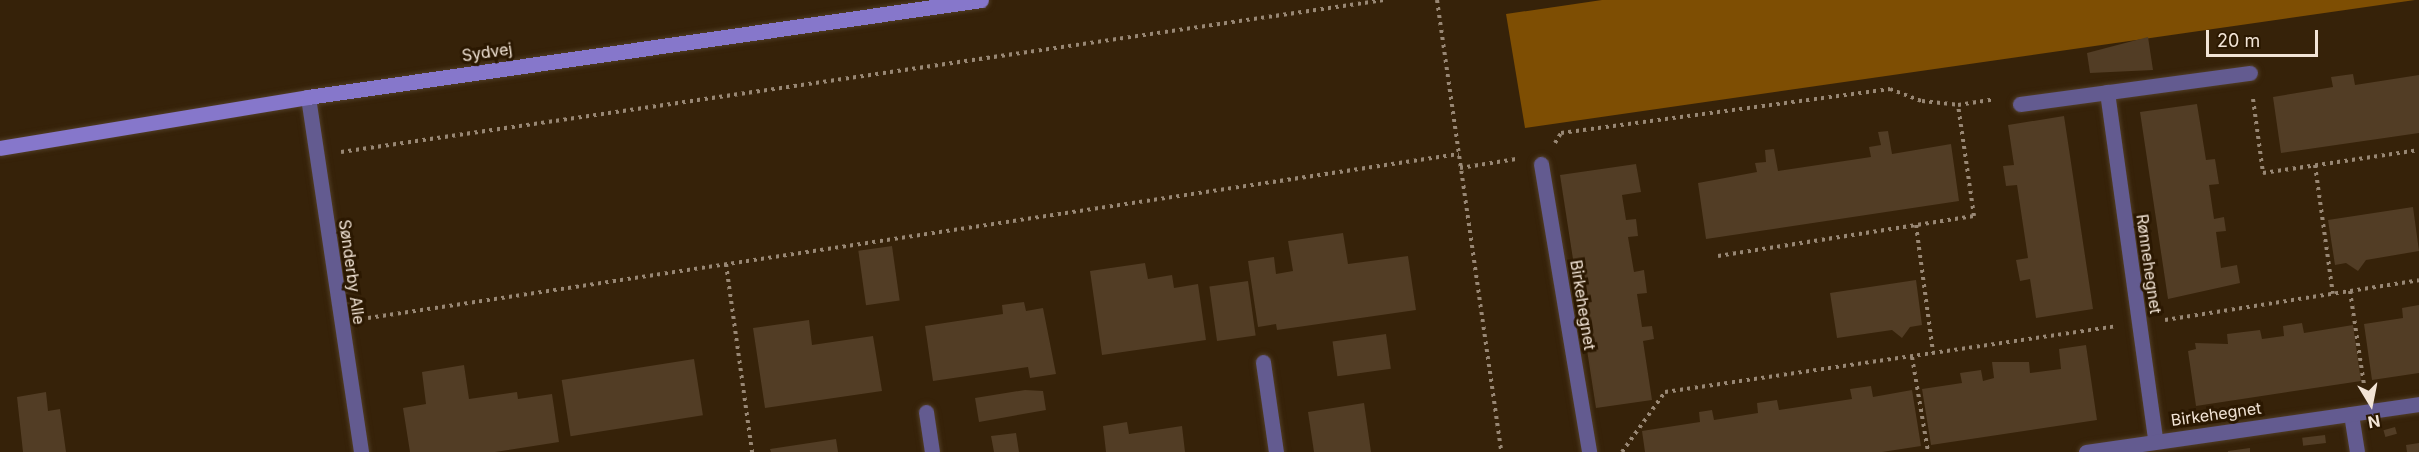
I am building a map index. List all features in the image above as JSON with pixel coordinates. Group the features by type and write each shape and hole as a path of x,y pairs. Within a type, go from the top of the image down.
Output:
{"main road":[{"name":"Sydvej","path":"0,148 308,97 981,0"}],"street":[{"path":"2020,104 2250,73"},
{"name":"Rønnehegnet","path":"2107,92 2155,440"},
{"name":"Sønderby Alle","path":"308,97 361,452"},
{"name":"Birkehegnet","path":"1541,164 1589,452"},
{"path":"1263,362 1276,452"},
{"name":"Birkehegnet","path":"2086,452 2155,440 2419,404"},
{"path":"926,412 932,452"},
{"path":"2351,414 2357,452"}],"path":[{"path":"317,156 1384,0"},
{"path":"1437,0 1501,452"},
{"path":"2250,73 2263,173 2419,150"},
{"path":"1460,168 1530,157 1541,164 1561,133 1890,89 1922,101 1958,105 2010,97 2020,104"},
{"path":"1718,256 1974,216 1958,105"},
{"path":"341,322 1459,154"},
{"path":"2315,165 2333,294"},
{"path":"1916,225 1933,353"},
{"path":"726,264 752,452"},
{"path":"1622,452 1665,392 2139,324 2419,280"},
{"path":"2350,291 2368,411"},
{"path":"1912,357 1928,452"}],"shaded area":[{"path":"1602,0 2415,0 1525,128 1506,14"}],"building":[{"path":"2148,37 2153,70 2090,73 2087,53"},
{"path":"2353,74 2355,85 2419,75 2419,133 2281,153 2273,97 2333,87 2331,77"},
{"path":"2197,104 2206,160 2215,159 2219,184 2209,185 2214,219 2224,217 2226,231 2216,232 2221,268 2237,265 2240,283 2168,299 2140,112"},
{"path":"2064,116 2093,309 2036,318 2030,279 2020,281 2016,260 2028,258 2017,185 2006,186 2003,166 2014,165 2008,125"},
{"path":"1888,131 1892,154 1951,144 1959,201 1706,239 1698,183 1757,172 1755,163 1766,162 1765,150 1774,149 1778,171 1871,157 1869,147 1881,145 1878,132"},
{"path":"1636,164 1641,192 1622,195 1626,220 1636,219 1638,236 1628,237 1634,272 1644,270 1647,293 1637,294 1642,327 1652,326 1654,339 1643,341 1652,400 1596,408 1560,175"},
{"path":"2413,207 2419,251 2366,260 2358,271 2346,263 2335,265 2328,220"},
{"path":"1343,233 1348,264 1408,256 1416,310 1277,330 1276,324 1258,327 1248,261 1274,257 1276,274 1293,271 1288,241"},
{"path":"892,246 900,300 866,305 858,251"},
{"path":"1145,263 1148,279 1172,275 1174,288 1198,284 1206,340 1102,355 1090,271"},
{"path":"1916,280 1922,325 1910,327 1902,338 1892,330 1837,338 1830,293"},
{"path":"1248,281 1256,335 1217,341 1209,286"},
{"path":"1024,302 1026,311 1043,308 1056,374 1030,378 1028,367 933,381 925,326 1003,314 1002,305"},
{"path":"2419,305 2419,373 2372,380 2364,324 2403,318 2402,308"},
{"path":"809,320 812,345 873,336 882,391 765,408 753,328"},
{"path":"2302,323 2304,333 2353,325 2361,381 2196,406 2188,351 2196,349 2195,343 2228,344 2227,334 2260,330 2262,339 2284,336 2283,326"},
{"path":"1386,334 1391,369 1337,376 1333,342"},
{"path":"2086,345 2097,420 1931,445 1922,389 1962,383 1960,373 1981,370 1983,381 1994,378 1992,362 2029,362 2030,373 2061,369 2059,349"},
{"path":"694,359 703,415 571,436 562,380"},
{"path":"464,365 469,399 517,392 518,399 552,394 559,442 495,452 410,452 403,408 426,404 422,372"},
{"path":"1871,386 1873,397 1912,390 1921,446 1882,452 1645,452 1642,431 1700,422 1699,412 1712,410 1714,420 1758,413 1757,403 1777,400 1779,410 1852,399 1850,389"},
{"path":"1025,390 1043,391 1046,410 979,422 975,398"},
{"path":"46,392 48,411 60,409 66,452 23,452 17,397"},
{"path":"1364,403 1371,452 1314,452 1308,412"},
{"path":"1127,422 1129,434 1182,426 1185,452 1106,452 1103,426"},
{"path":"2395,427 2397,434 2385,437 2383,430"},
{"path":"1016,433 1019,452 994,452 991,436"},
{"path":"2325,435 2326,443 2303,446 2302,438"},
{"path":"836,439 838,452 771,452 770,449"},
{"path":"2419,443 2419,452 2407,452 2406,445"},
{"path":"2250,448 2250,452 2228,452 2228,451"}]}
